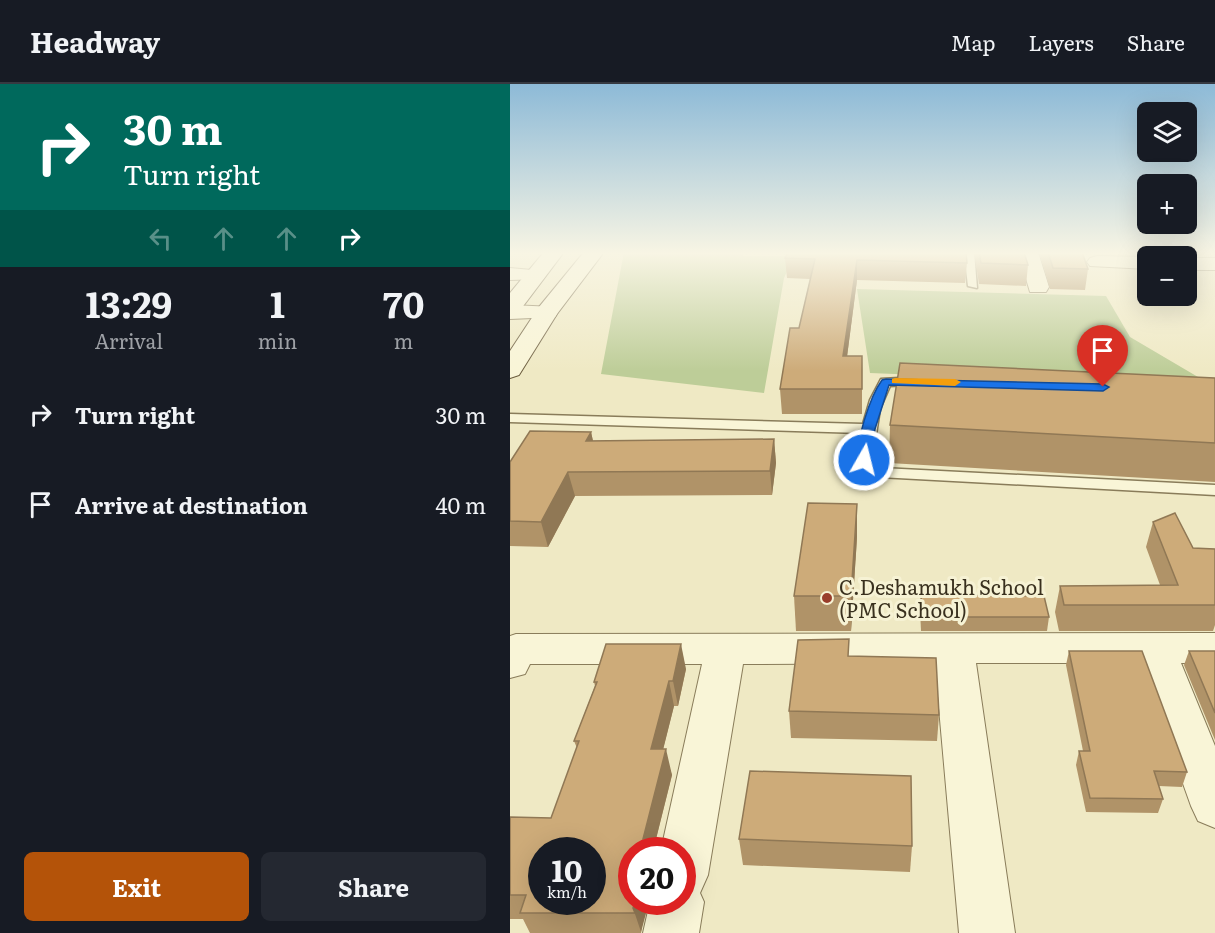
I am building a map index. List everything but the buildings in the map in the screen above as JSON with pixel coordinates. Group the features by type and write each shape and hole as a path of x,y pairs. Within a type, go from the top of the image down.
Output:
{"street":[{"path":"510,310 524,292"},
{"path":"510,370 547,312 563,292"},
{"path":"510,310 547,312"},
{"path":"954,648 987,933"},
{"path":"1155,648 1215,806"},
{"path":"510,663 516,649 1215,648"},
{"path":"689,837 725,649"},
{"path":"671,933 674,915"}],"lane":[{"path":"937,382 886,382 880,391 869,429 864,460 869,467 879,472 1215,490"},
{"path":"510,418 869,429"}],"green space":[{"path":"617,292 782,292 764,393 601,374"},
{"path":"857,292 1106,296 1130,337 1215,387 870,373"}],"slow traffic":[{"path":"895,381 955,382"}],"place":[{"name":"C.Deshamukh School (PMC School)","path":"827,598"}],"route":[{"path":"864,460 869,429 880,391 886,382 902,380 1103,387"}]}
